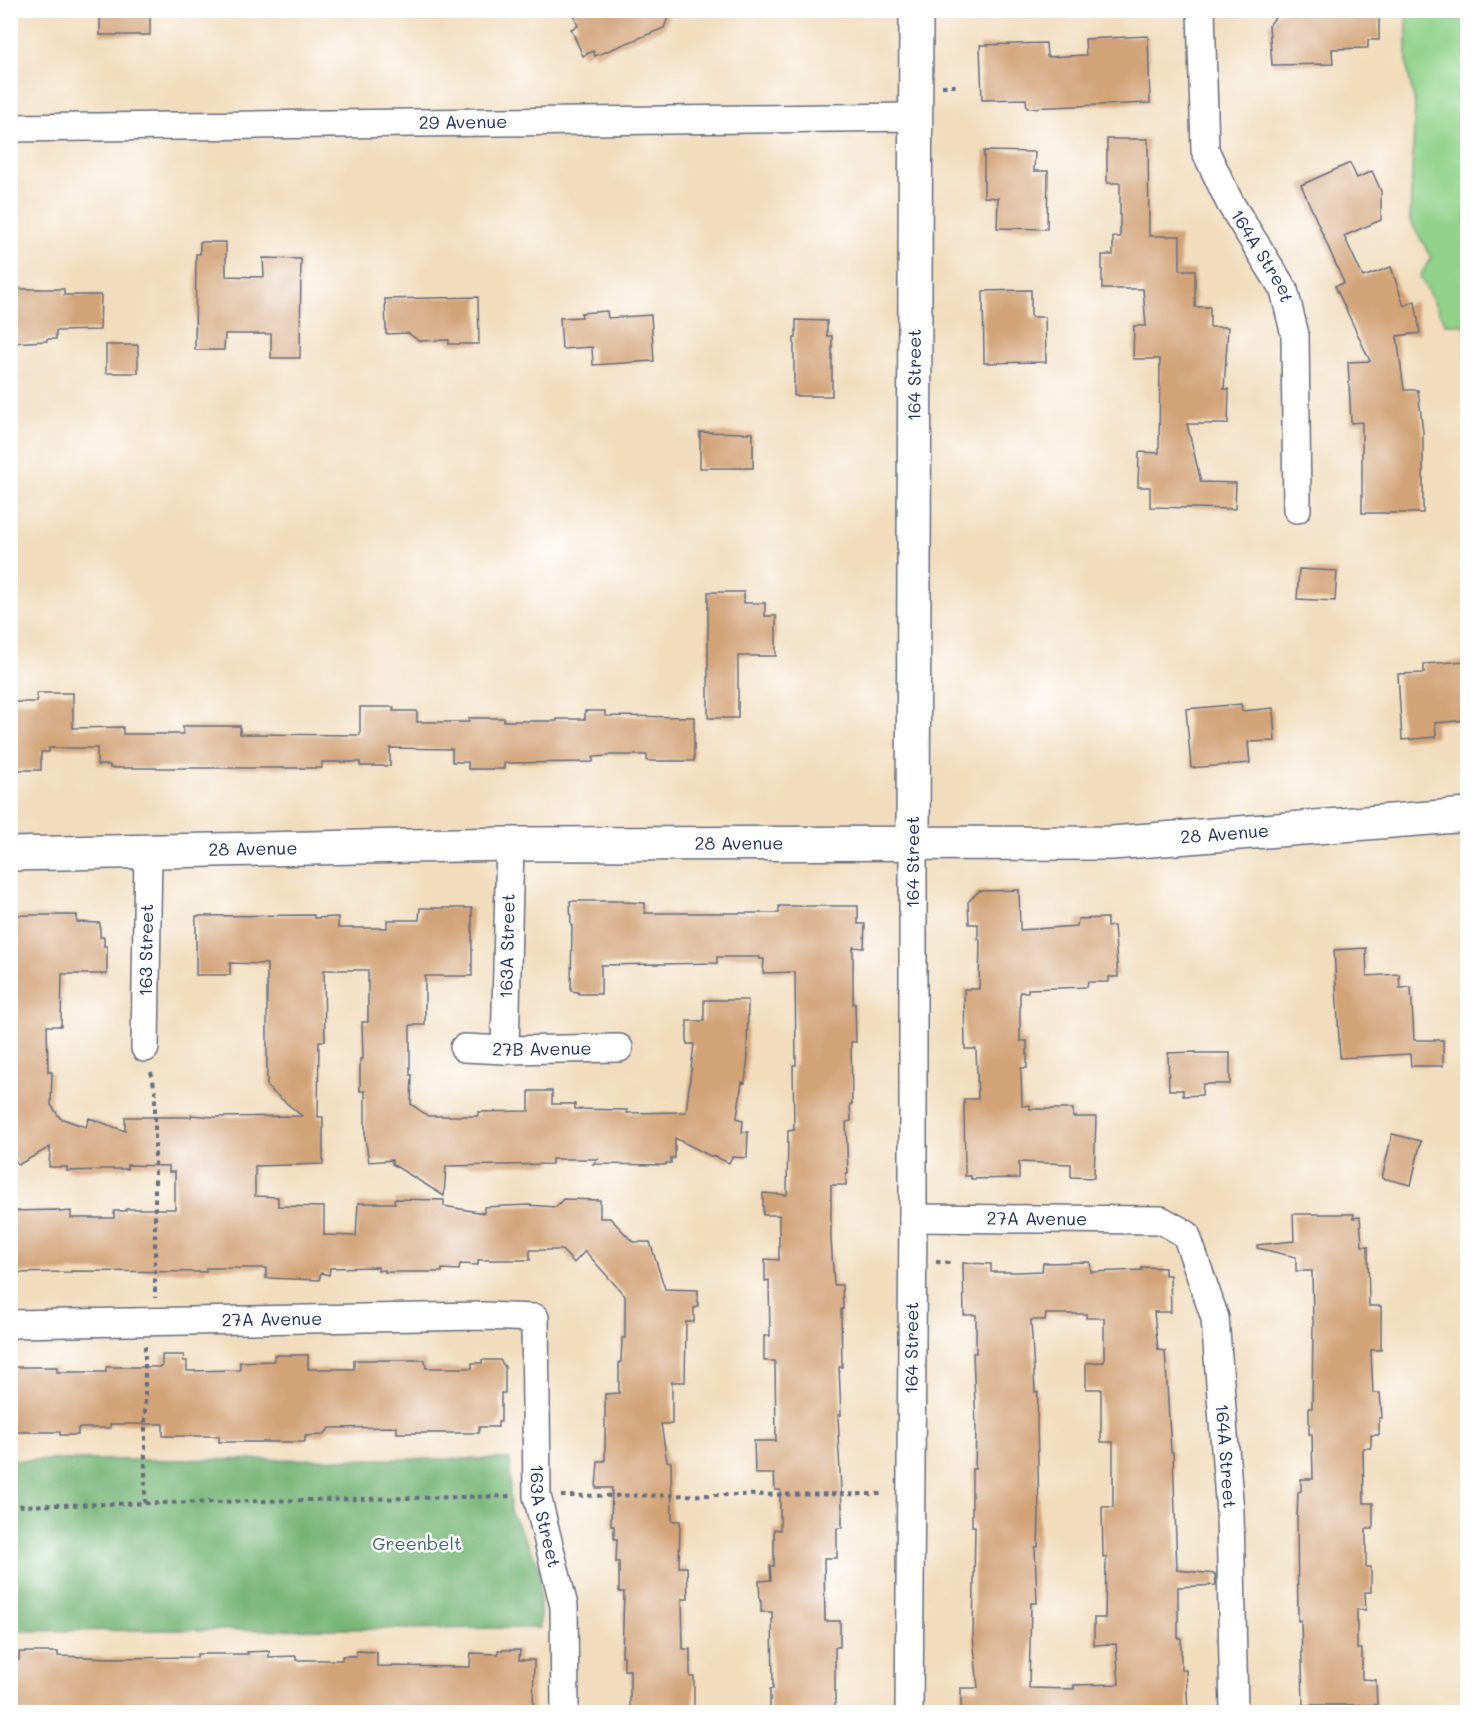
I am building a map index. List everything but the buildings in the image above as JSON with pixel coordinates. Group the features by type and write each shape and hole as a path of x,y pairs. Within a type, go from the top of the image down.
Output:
{"street":[{"name":"164 Street","path":"909,1713 913,1218 916,10"},
{"name":"164A Street","path":"1201,10 1205,150 1230,203 1284,290 1295,335 1297,509"},
{"name":"29 Avenue","path":"10,128 915,117"},
{"name":"28 Avenue","path":"10,854 510,844 1112,843 1467,815"},
{"name":"163A Street","path":"505,1050 510,844"},
{"name":"163 Street","path":"145,1048 148,852"},
{"name":"27B Avenue","path":"464,1048 505,1050 619,1048"},
{"name":"27A Avenue","path":"913,1218 1161,1220"},
{"name":"164A Street","path":"1161,1220 1186,1234 1215,1318 1230,1513 1234,1713"},
{"name":"27A Avenue","path":"10,1324 483,1316 535,1318"},
{"name":"163A Street","path":"535,1318 537,1496 564,1606 565,1713"}],"path":[{"path":"145,1048 155,1090 156,1296"},
{"path":"145,1349 146,1504"},
{"path":"10,1506 537,1496 881,1494"}],"green space":[{"path":"1407,11 1467,11 1467,400 1466,325 1446,324 1420,277 1431,257 1410,220 1415,104 1407,67"},
{"name":"Greenbelt","path":"510,1459 510,1511 540,1567 540,1628 11,1631 11,1460"}]}
